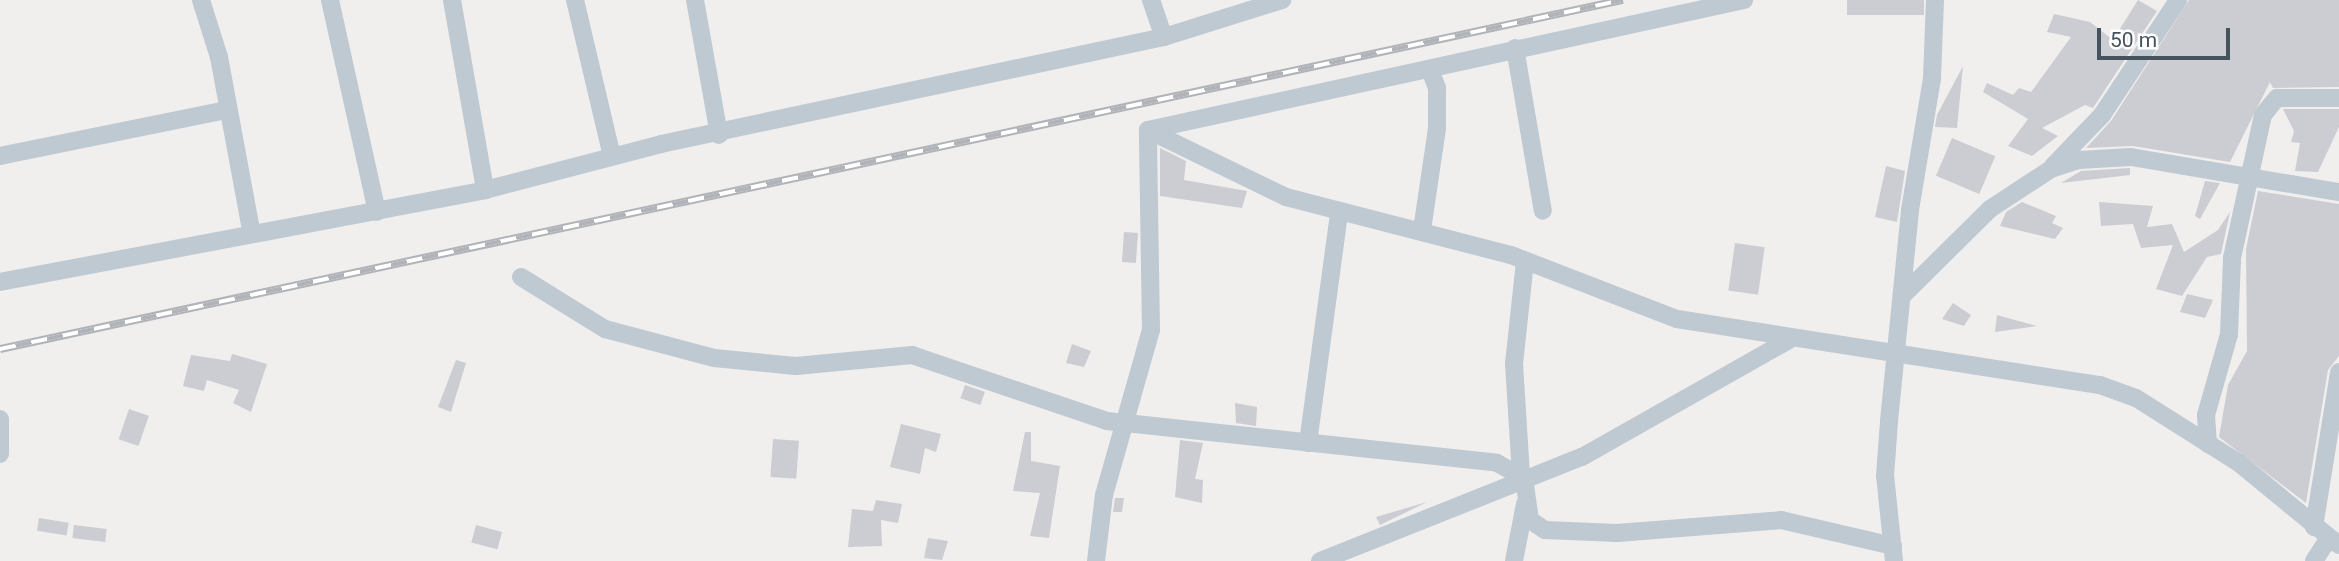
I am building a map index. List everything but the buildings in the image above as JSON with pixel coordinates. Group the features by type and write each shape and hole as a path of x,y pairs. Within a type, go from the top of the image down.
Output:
{"street":[{"path":"201,0 251,230"},
{"path":"330,0 377,212"},
{"path":"452,0 485,190"},
{"path":"575,0 612,156"},
{"path":"695,0 719,135"},
{"path":"1151,0 1164,37"},
{"path":"0,282 251,230 377,212 485,190 612,156 1164,37 1281,0"},
{"path":"1148,130 1744,0"},
{"path":"1525,261 1514,364 1522,476 1530,520 1545,530 1617,533 1781,520 1894,554 1885,476 1902,296 1932,78 1935,0"},
{"path":"1902,296 1959,234 2051,169 2102,115 2178,0"},
{"path":"1515,48 1543,211"},
{"path":"1422,230 1437,128 1437,88 1430,70"},
{"path":"2207,444 2208,403 2229,334 2232,258 2270,103 2290,95 2339,98"},
{"path":"0,156 226,110"},
{"path":"1148,130 1224,172 1339,213 1422,230 1525,261 1647,310 1788,340 1898,351 2100,385 2136,398 2207,444 2327,537"},
{"path":"1096,561 1122,423 1151,330 1148,130"},
{"path":"2051,169 2131,158 2253,175 2339,192"},
{"path":"1308,443 1339,213"},
{"path":"521,277 605,329 657,345 796,366 924,357 1053,406 1122,423 1497,463 1522,476"},
{"path":"1320,561 1522,476 1599,449 1788,340"},
{"path":"2314,561 2327,537 2339,372"},
{"path":"0,419 0,454"},
{"path":"1514,561 1527,497"}],"railway":[{"path":"0,349 1623,0"}]}
